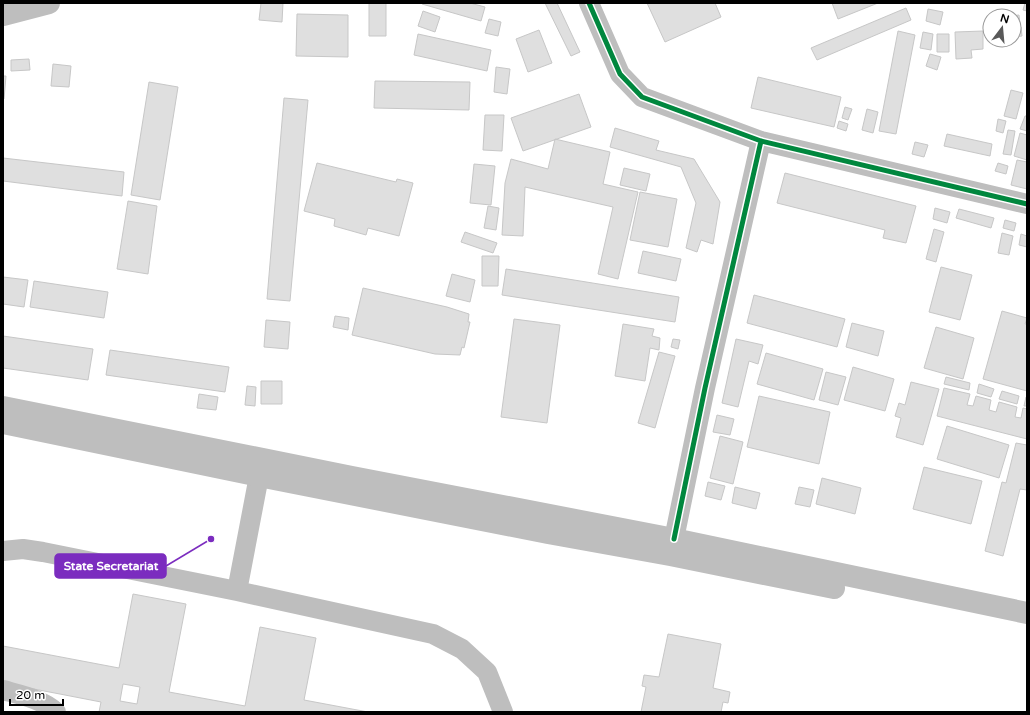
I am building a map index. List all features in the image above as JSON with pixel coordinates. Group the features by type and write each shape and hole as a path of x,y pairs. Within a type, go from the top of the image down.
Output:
{"main road":[{"path":"3,15 49,3"},
{"path":"3,407 345,476 674,539 1027,613"},
{"path":"3,423 259,476 548,533 670,555 1027,627"}],"street":[{"path":"588,3 620,74 642,97 761,141 1027,204"},
{"path":"674,539 707,381 761,141"},
{"path":"237,591 259,476"},
{"path":"3,551 23,549 43,552 237,591 433,634 462,649 487,672 503,712"},
{"path":"3,690 41,702 56,712"}],"building":[{"path":"261,3 283,3 282,22 259,20"},
{"path":"369,3 386,3 386,36 369,36"},
{"path":"422,3 470,3 485,7 481,21"},
{"path":"545,3 557,3 580,52 571,56"},
{"path":"647,3 715,3 721,17 665,42"},
{"path":"832,3 878,3 838,19"},
{"path":"1025,3 1027,3 1027,11 1023,10"},
{"path":"906,8 911,20 817,60 811,48"},
{"path":"928,9 943,12 940,25 926,21"},
{"path":"423,11 440,17 435,32 418,26"},
{"path":"297,14 348,15 348,57 296,56"},
{"path":"489,19 501,22 498,36 485,33"},
{"path":"539,30 552,63 528,72 516,39"},
{"path":"898,31 915,35 896,134 879,131"},
{"path":"982,31 983,49 971,50 972,58 956,59 955,32"},
{"path":"923,32 933,34 931,50 920,48"},
{"path":"418,34 491,50 487,71 414,55"},
{"path":"937,34 949,34 949,52 937,52"},
{"path":"930,54 941,57 937,70 926,66"},
{"path":"29,59 30,70 11,71 11,60"},
{"path":"53,64 71,66 69,87 51,86"},
{"path":"496,67 510,69 507,94 494,92"},
{"path":"3,76 6,76 4,99 3,99"},
{"path":"758,77 841,97 834,127 751,108"},
{"path":"375,81 470,82 469,110 374,108"},
{"path":"149,82 178,87 160,200 131,195"},
{"path":"1011,90 1023,93 1016,119 1004,116"},
{"path":"579,94 591,127 523,151 511,118"},
{"path":"284,98 308,100 290,301 267,299"},
{"path":"845,107 852,109 848,120 842,118"},
{"path":"867,109 878,112 873,133 862,130"},
{"path":"485,115 504,115 502,151 483,150"},
{"path":"1025,116 1027,116 1027,131 1020,129"},
{"path":"998,119 1006,121 1003,133 996,131"},
{"path":"839,121 848,124 846,131 837,128"},
{"path":"615,128 659,141 656,150 694,159 720,202 713,244 701,240 697,252 686,248 696,203 681,167 610,147"},
{"path":"1008,130 1015,131 1011,155 1003,154"},
{"path":"1020,133 1027,135 1027,160 1014,156"},
{"path":"947,134 992,144 990,156 944,146"},
{"path":"555,139 610,152 603,184 638,192 618,279 598,274 613,207 525,187 523,236 502,235 505,183 511,159 548,169"},
{"path":"915,142 928,145 924,157 912,154"},
{"path":"3,158 124,172 122,196 3,181"},
{"path":"1017,160 1027,162 1027,189 1011,185"},
{"path":"317,163 396,182 397,179 413,183 399,236 368,228 366,235 334,226 335,219 304,211"},
{"path":"998,163 1008,166 1006,174 995,171"},
{"path":"474,164 495,166 491,205 470,203"},
{"path":"624,168 650,174 646,191 620,185"},
{"path":"785,173 916,206 906,243 883,238 885,230 777,203"},
{"path":"640,192 677,199 668,247 630,240"},
{"path":"128,201 157,206 148,274 117,269"},
{"path":"488,206 499,208 496,230 484,228"},
{"path":"935,208 950,212 947,223 933,219"},
{"path":"959,209 994,218 991,228 956,218"},
{"path":"1005,220 1016,223 1014,231 1003,228"},
{"path":"934,229 944,232 936,262 926,259"},
{"path":"465,232 497,243 493,253 461,242"},
{"path":"1002,233 1013,236 1009,255 998,253"},
{"path":"1021,234 1027,236 1027,247 1019,245"},
{"path":"643,251 681,259 676,281 638,273"},
{"path":"482,256 499,256 498,286 482,286"},
{"path":"941,267 972,275 960,320 929,312"},
{"path":"506,269 679,297 675,322 502,295"},
{"path":"452,274 475,280 470,302 446,296"},
{"path":"3,277 28,280 24,307 3,304"},
{"path":"34,281 108,292 104,318 30,307"},
{"path":"363,288 447,307 469,314 468,322 470,322 464,348 462,347 460,355 435,354 352,335"},
{"path":"754,295 845,319 837,347 747,323"},
{"path":"1002,311 1027,318 1025,324 1027,324 1027,391 983,379"},
{"path":"335,316 349,318 348,330 333,327"},
{"path":"514,319 560,325 547,423 501,417"},
{"path":"266,320 290,322 288,349 264,347"},
{"path":"852,323 884,331 878,356 846,347"},
{"path":"623,324 654,329 652,336 660,338 659,350 650,348 645,381 615,376"},
{"path":"936,327 974,338 963,379 924,368"},
{"path":"3,336 93,349 88,380 3,368"},
{"path":"673,339 680,340 678,349 671,347"},
{"path":"736,339 763,345 758,364 749,361 738,407 722,403"},
{"path":"110,350 229,367 225,392 106,375"},
{"path":"659,352 675,356 655,428 638,423"},
{"path":"766,353 823,369 814,400 757,384"},
{"path":"853,367 894,379 885,411 844,400"},
{"path":"826,372 846,377 838,405 819,400"},
{"path":"946,377 970,383 969,390 944,384"},
{"path":"261,381 282,381 282,404 261,404"},
{"path":"911,382 939,389 923,445 896,437 901,418 895,416 899,403 905,405"},
{"path":"979,384 994,389 991,397 977,393"},
{"path":"247,386 256,387 255,406 245,405"},
{"path":"944,388 970,394 967,405 973,406 976,396 991,400 989,410 996,412 999,402 1017,407 1015,417 1021,418 1023,408 1027,409 1027,439 937,416"},
{"path":"1002,391 1019,396 1017,404 999,399"},
{"path":"199,394 218,397 216,410 197,408"},
{"path":"759,396 830,412 819,464 747,447"},
{"path":"1026,397 1027,406 1024,406"},
{"path":"717,415 734,419 730,435 713,432"},
{"path":"947,426 1009,445 999,478 937,459"},
{"path":"720,436 743,442 733,484 710,478"},
{"path":"1016,443 1027,445 1027,490 1020,489 1003,556 985,551 1002,482 1006,483"},
{"path":"924,467 982,481 971,524 913,509"},
{"path":"822,478 861,488 855,514 816,504"},
{"path":"708,482 725,486 721,500 705,496"},
{"path":"735,487 760,493 756,509 732,503"},
{"path":"799,487 814,490 810,507 795,504"},
{"path":"133,594 186,604 169,692 245,706 260,627 316,638 304,700 368,712 99,712 101,702 3,683 3,646 119,668","holes":["123,684 140,687 137,704 120,701"]},
{"path":"668,634 721,644 713,688 730,692 728,703 723,702 721,712 641,712 646,687 642,686 644,675 659,677"}],"cycle path":[{"path":"589,3 620,74 642,97 761,141 1027,204"},
{"path":"674,539 705,388 761,141"}],"place":[{"name":"State Secretariat","path":"211,539"}]}
